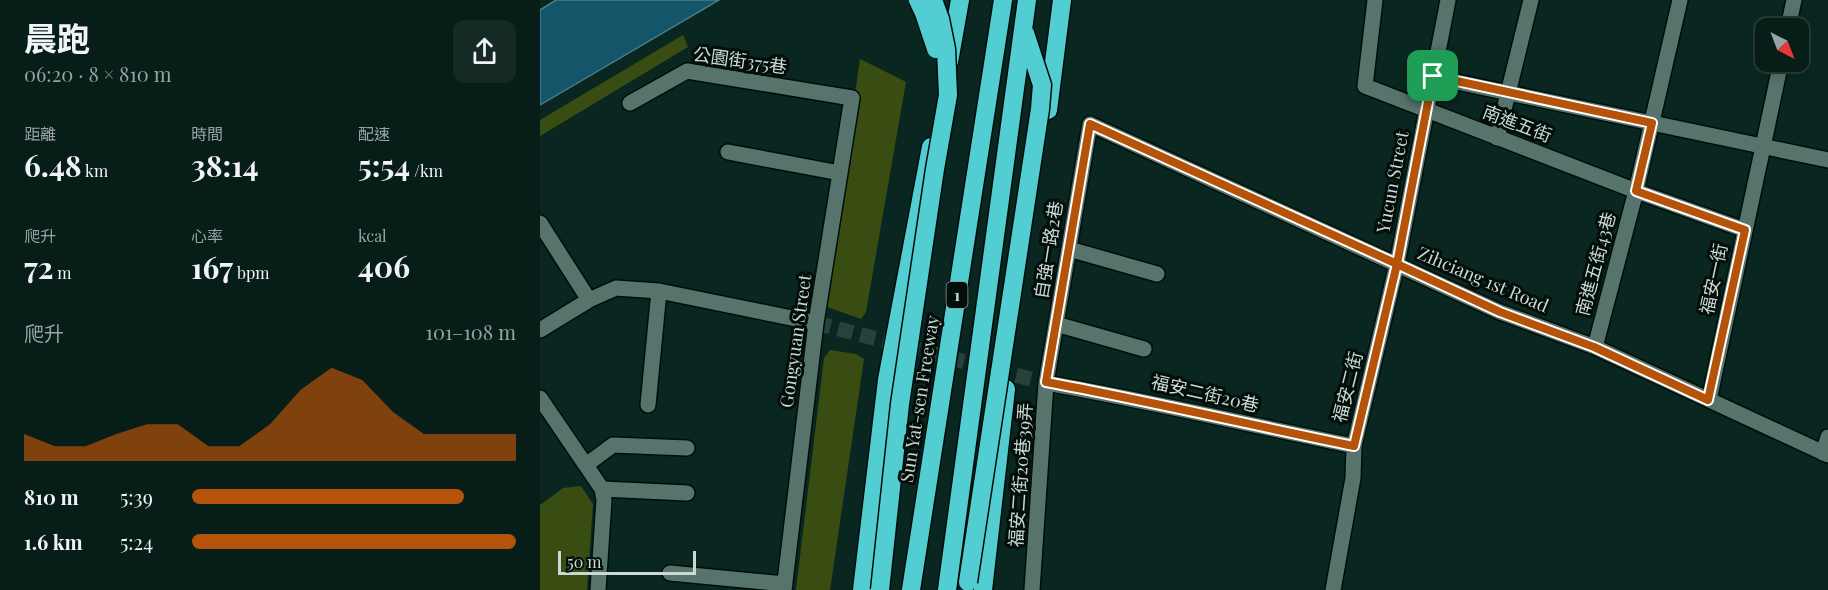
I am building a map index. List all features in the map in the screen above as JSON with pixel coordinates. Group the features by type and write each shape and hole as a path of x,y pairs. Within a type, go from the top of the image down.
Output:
{"highway":[{"path":"918,0 935,42 945,110"},
{"path":"880,590 900,404 948,95 946,49 940,19 933,0"},
{"path":"862,590 887,380 923,181 960,0"},
{"name":"Sun Yat-sen Freeway","path":"911,590 1003,0"},
{"path":"1009,0 1029,42 1041,85"},
{"path":"967,590 1038,120 1041,85 1040,51 1026,0"},
{"name":"1","path":"947,590 1026,0"},
{"path":"983,590 1009,357 1044,136 1062,0"}],"street":[{"name":"南進五街","path":"1375,0 1365,86 1636,191 1745,230"},
{"name":"Yucun Street","path":"1397,264 1448,0"},
{"path":"1497,138 1531,0"},
{"path":"1636,191 1680,0"},
{"path":"1790,18 1794,0"},
{"name":"公園街375巷","path":"630,103 687,70 852,98"},
{"name":"福安一街","path":"1708,400 1779,72"},
{"name":"南進五街","path":"1433,76 1828,160"},
{"name":"Gongyuan Street","path":"784,587 816,323 852,98"},
{"name":"Zihciang 1st Road","path":"1090,124 1500,312 1594,347 1826,454"},
{"name":"自強一路2巷","path":"1046,382 1090,124"},
{"path":"728,152 840,173"},
{"name":"南進五街43巷","path":"1594,347 1636,191"},
{"path":"540,223 589,300"},
{"path":"1069,249 1157,274"},
{"name":"福安二街","path":"1333,590 1353,478 1354,446 1397,264"},
{"path":"540,330 589,300 616,288 659,291 816,323"},
{"path":"648,405 659,291"},
{"path":"1056,324 1144,349"},
{"name":"福安二街20巷","path":"1046,382 1354,446"},
{"name":"福安二街20巷39弄","path":"1032,590 1046,382"},
{"path":"540,398 602,489 604,500 598,590"},
{"path":"1826,454 1828,437"},
{"path":"586,465 612,445 687,448"},
{"path":"602,489 687,493"},
{"path":"670,573 784,587"}],"green space":[{"path":"683,35 688,47 540,136 540,120"},
{"path":"860,59 906,82 866,312 861,319 827,307 825,299"},
{"path":"830,350 856,354 864,359 830,590 796,590 824,358"},
{"path":"581,486 593,504 587,590 540,590 540,505 563,488"}],"water":[{"path":"556,0 719,0 540,105 540,10"}],"tunnel":[{"path":"816,323 1046,383"}],"route":[{"path":"1433,76 1397,264 1090,124 1046,382 1354,446 1397,264 1500,312 1594,347 1708,400 1745,230 1636,191 1652,123 1433,76"}]}
